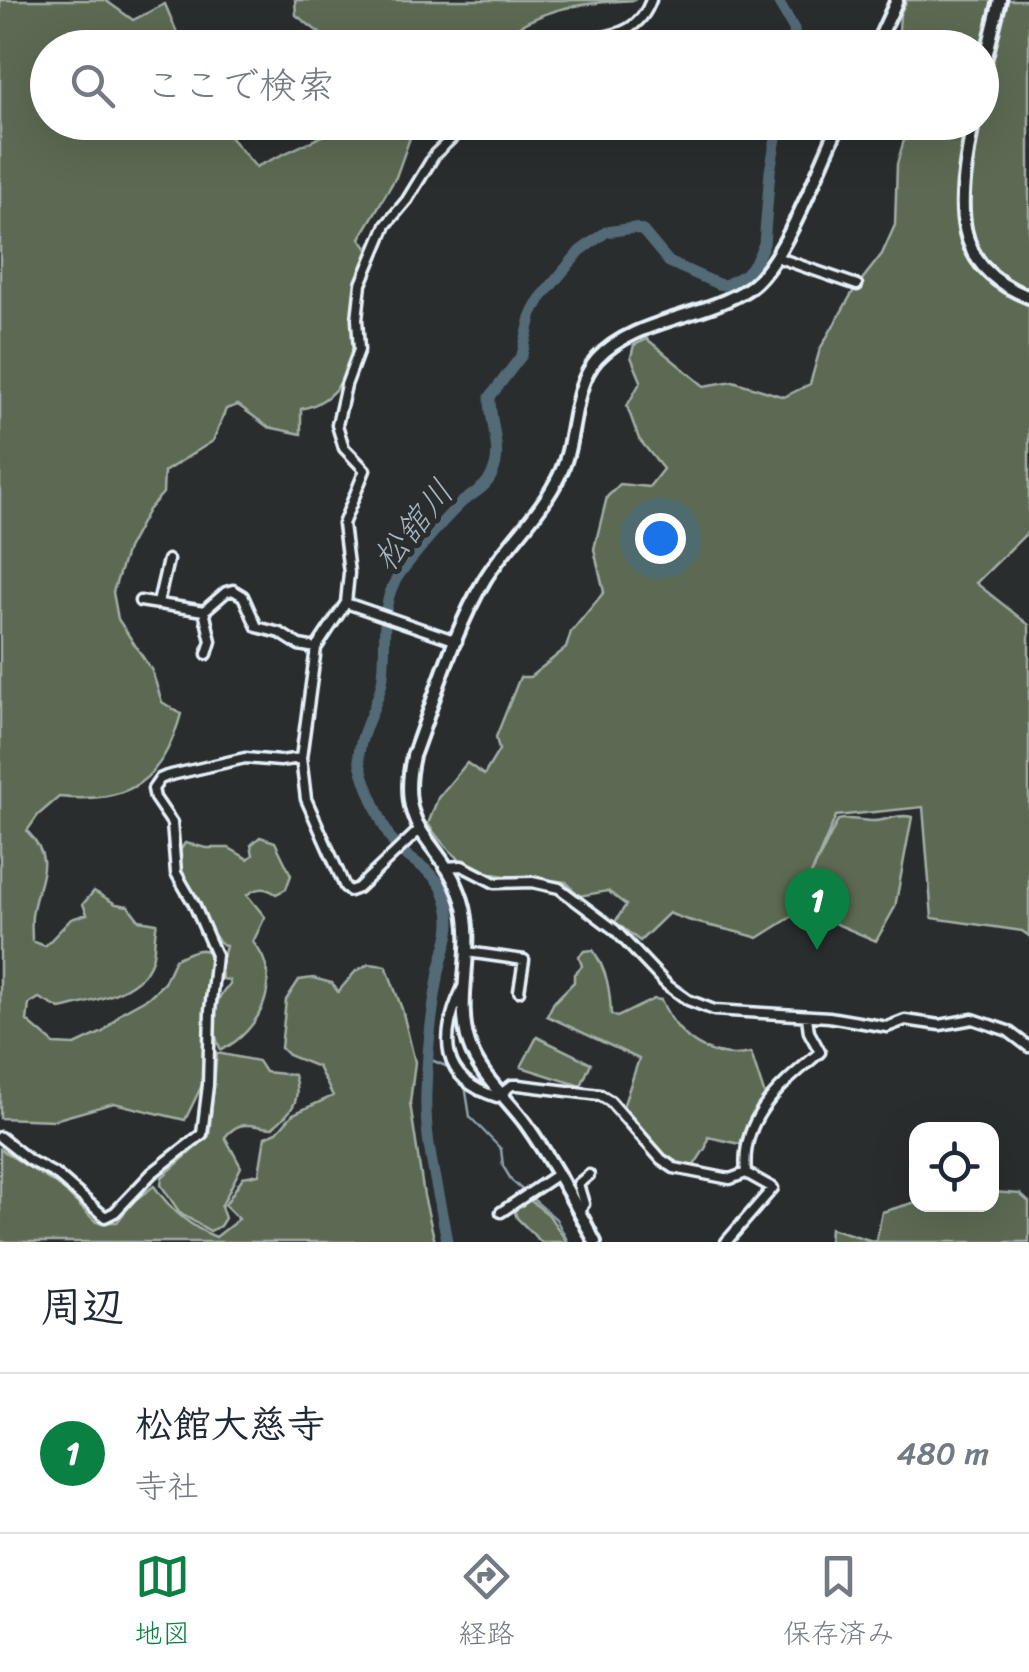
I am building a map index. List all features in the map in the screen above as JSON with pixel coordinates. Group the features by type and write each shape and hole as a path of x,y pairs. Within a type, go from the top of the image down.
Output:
{"main road":[{"path":"883,30 897,0"},
{"path":"993,30 1000,0"},
{"path":"595,1242 558,1174 483,1072 468,1043 462,901 446,866 419,830 408,800 413,756 484,581 560,476 585,380 594,362 619,341 738,295 757,282 776,257 831,140"},
{"path":"970,140 962,199 966,236 972,251 991,275 1029,297"}],"street":[{"path":"628,30 641,18 650,0"},
{"path":"419,830 358,888 345,887 306,799 301,758 316,648 346,602 349,573 343,524 365,470 344,448 337,424 358,350 356,319 362,284 386,225 448,140"},
{"path":"776,257 857,285"},
{"path":"158,603 168,560"},
{"path":"140,601 204,610 226,592 238,592 257,627 280,632 299,645 316,648"},
{"path":"346,602 457,641"},
{"path":"204,610 211,641 208,654"},
{"path":"0,1137 57,1175 106,1217 202,1134 216,955 176,874 172,823 154,798 153,790 167,776 238,759 301,758"},
{"path":"446,866 462,866 495,883 532,882 559,888 614,930 667,985 701,1006 727,1013 861,1020 887,1027 905,1020 948,1025 974,1019 1008,1031 1029,1047"},
{"path":"467,952 524,960 520,990"},
{"path":"466,982 451,1018 446,1045 448,1056 470,1082 494,1097 512,1085 600,1095 674,1168 730,1179 746,1173 773,1188 726,1242"},
{"path":"746,1173 745,1144 755,1119 778,1088 820,1052 809,1032 806,1016"},
{"path":"501,1212 558,1174"},
{"path":"579,1210 584,1204 578,1184 589,1175"}],"green space":[{"path":"0,0 105,0 133,20 165,4 176,30 30,30 30,140 233,140 256,167 314,140 409,140 396,177 360,238 370,252 355,346 338,386 323,400 301,409 301,434 268,427 238,405 226,409 213,441 164,472 163,493 148,510 127,549 113,592 118,619 152,671 162,702 181,714 164,757 139,784 123,792 104,797 59,797 27,831 43,862 32,916 32,941 45,946 71,919 87,914 83,904 94,891 116,904 128,906 139,920 157,923 149,968 140,978 101,999 60,1009 39,998 29,1004 27,1021 54,1044 75,1045 103,1032 122,1012 149,997 164,983 175,959 206,950 210,952 202,1085 185,1120 114,1103 54,1120 0,1118"},
{"path":"295,0 636,0 558,10 513,30 316,30 296,15"},
{"path":"907,0 1029,0 1029,531 976,583 1029,625 1029,936 1022,931 932,918 923,807 836,816 810,877 838,820 912,817 895,907 876,941 797,907 793,916 758,938 669,913 640,941 615,922 626,905 608,891 579,896 566,882 488,873 458,858 428,824 438,798 467,763 484,775 499,750 496,737 520,677 530,677 566,648 571,632 604,592 594,549 607,497 620,484 649,487 663,469 639,439 627,406 641,381 631,357 634,345 647,339 704,386 733,381 784,397 810,384 820,349 854,290 882,254 895,225 897,164 904,140 999,140 999,30 899,30 900,14"},
{"path":"260,837 275,842 291,875 286,889 276,894 261,889 247,895 265,917 253,942 267,972 267,987 257,1017 221,1050 215,1033 215,1015 219,998 230,984 222,979 226,946 205,920 177,855 185,843 229,848 248,859 253,855 251,845"},
{"path":"593,950 607,980 611,1014 617,1017 654,999 661,1000 676,1026 697,1044 722,1054 751,1053 765,1096 748,1122 740,1144 708,1137 693,1167 671,1160 653,1146 622,1110 639,1059 547,1016 554,1002 574,982 574,974 582,966 579,956"},
{"path":"369,964 386,966 415,1062 410,1103 435,1242 0,1242 0,1149 62,1188 96,1222 117,1222 135,1200 154,1186 181,1216 216,1237 239,1219 225,1205 243,1177 259,1174 265,1137 277,1132 293,1114 333,1096 318,1067 288,1055 281,1048 286,1000 299,980 313,978 332,983 338,992 355,972"},
{"path":"537,1037 591,1063 581,1086 521,1067"},
{"path":"217,1053 258,1061 265,1072 294,1075 297,1092 290,1111 272,1128 241,1126 225,1137 241,1167 221,1207 225,1218 210,1231 180,1213 161,1185 162,1177 209,1136"},
{"path":"999,1192 1020,1194 1029,1202 1029,1242 876,1242 882,1212 909,1204 909,1212 999,1212"},
{"path":"528,1199 548,1214 567,1242 541,1242 517,1218 514,1210"},
{"path":"830,1228 876,1242 829,1242"}],"waterway":[{"name":"松舘川","path":"777,0 794,30"},
{"name":"松舘川","path":"447,1242 430,1149 426,1092 432,1016 449,936 449,909 437,880 395,845 367,786 359,754 382,682 388,598 401,572 430,536 490,478 497,455 490,397 522,355 532,313 540,299 580,251 606,232 634,228 643,231 669,262 718,284 725,285 744,275 764,244 776,140"},
{"path":"429,1059 448,1067 465,1085 470,1117 501,1149 503,1166 512,1181 556,1219 568,1242"}],"place":[{"name":"松館大慈寺","path":"817,950"}]}
